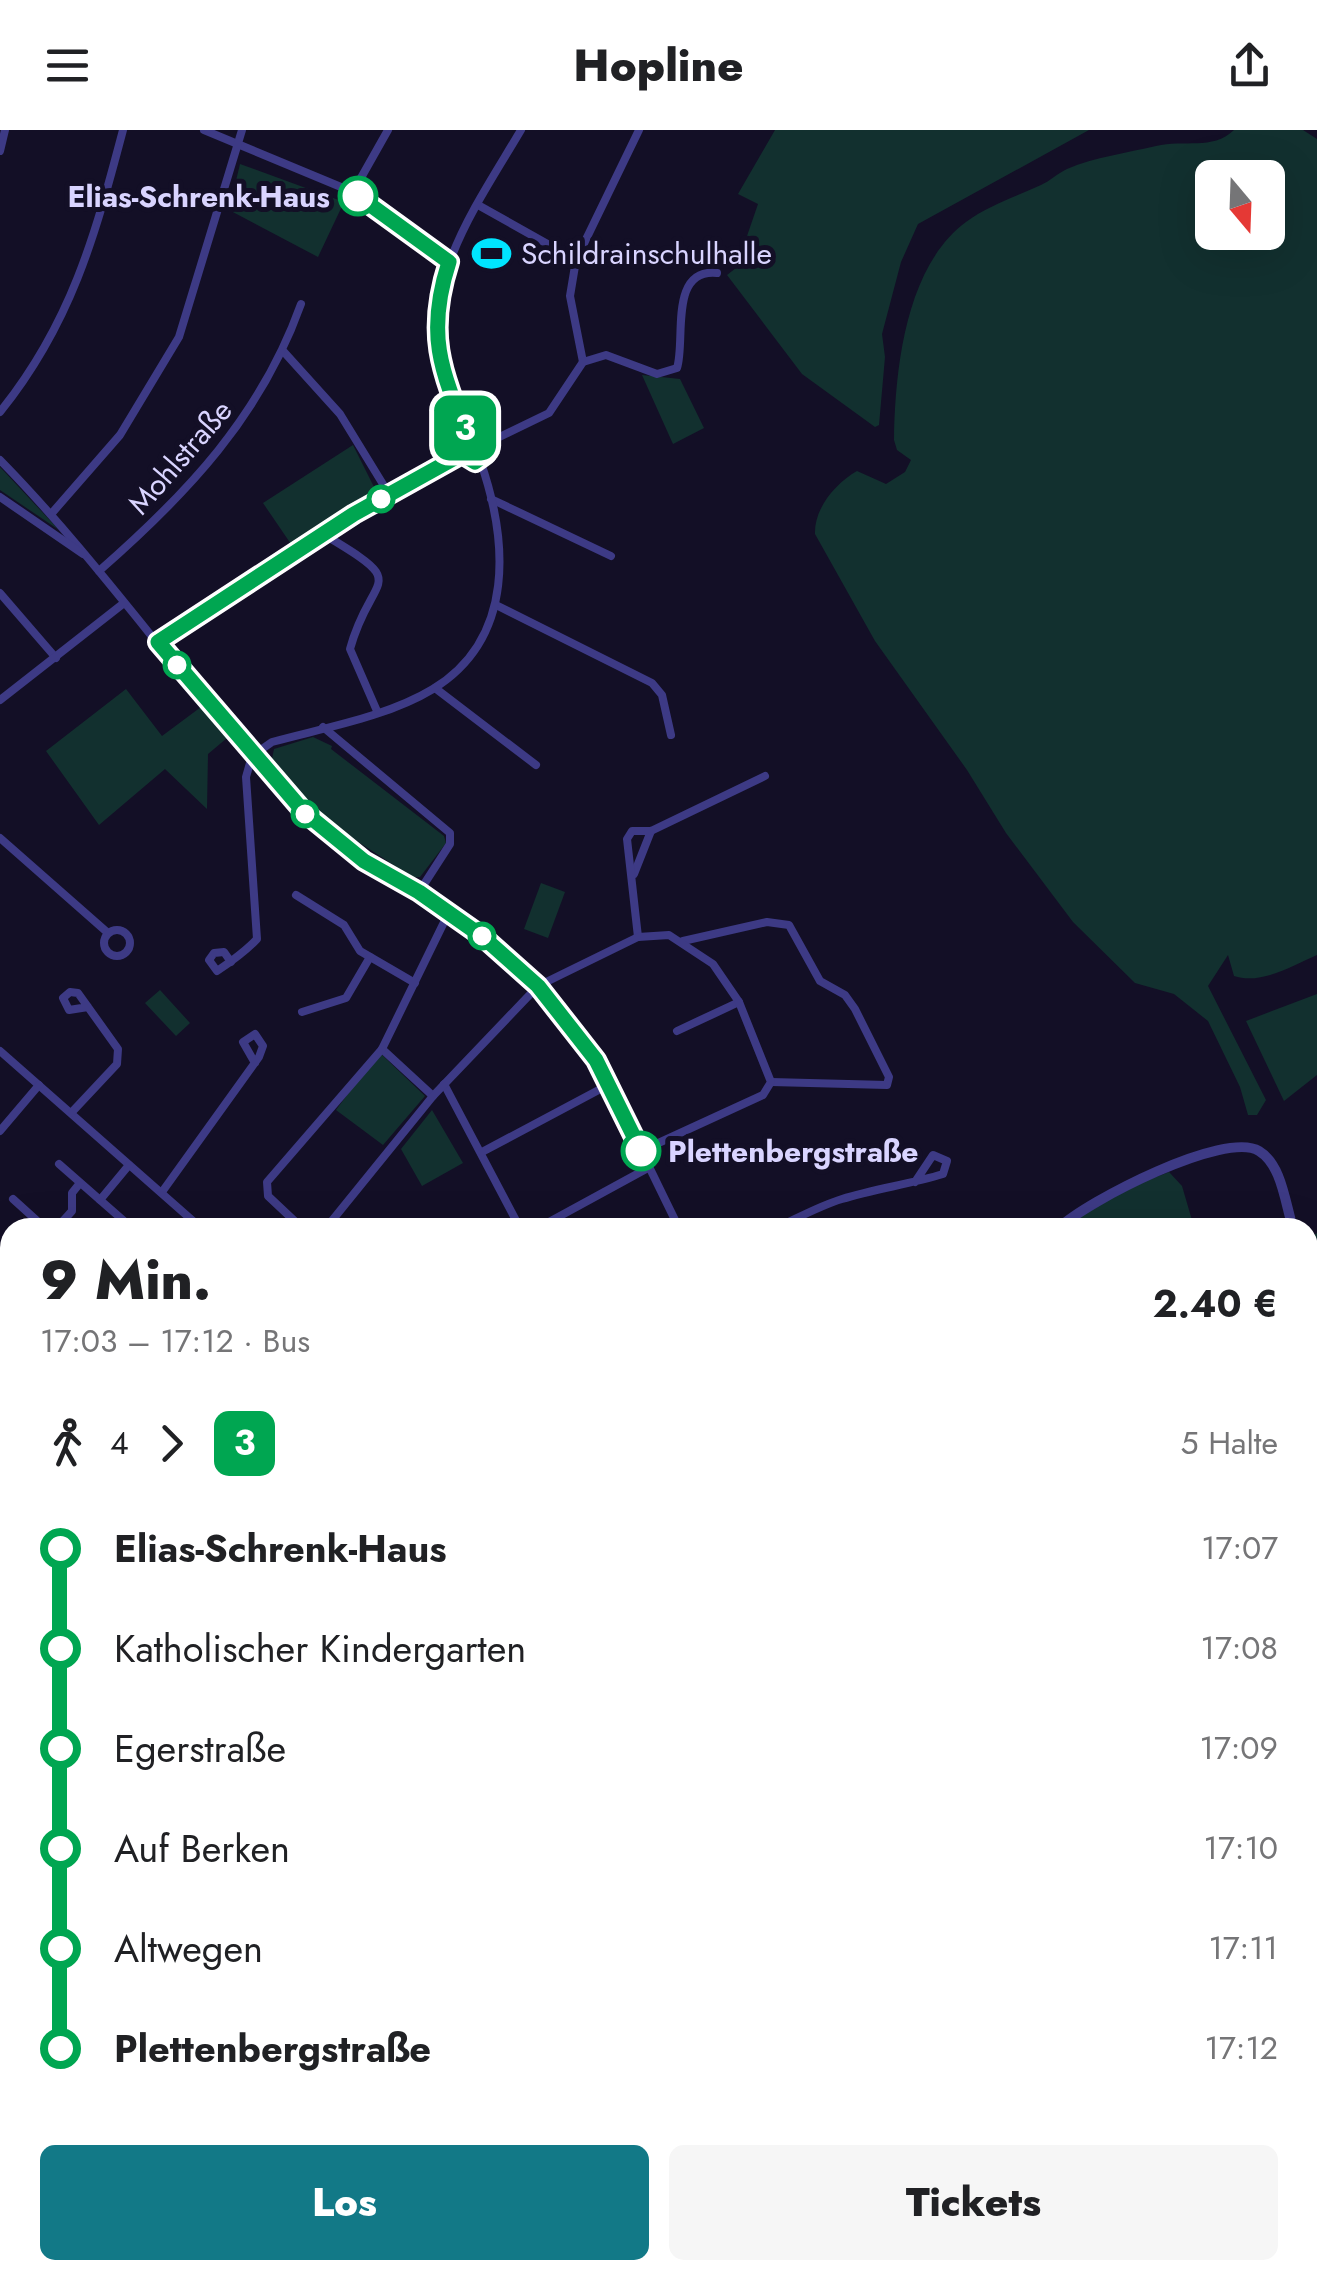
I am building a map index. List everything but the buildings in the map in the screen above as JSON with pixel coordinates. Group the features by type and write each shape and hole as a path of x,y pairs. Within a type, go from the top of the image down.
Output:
{"street":[{"path":"0,151 5,130"},
{"path":"0,412 28,377 68,306 95,239 123,130"},
{"path":"204,130 352,192 449,262"},
{"path":"52,513 120,435 179,336 200,280 242,130"},
{"path":"352,192 388,130"},
{"path":"468,436 441,370 435,329 438,298 449,262 522,130"},
{"path":"583,362 570,296 576,260 639,130"},
{"path":"478,205 576,260"},
{"path":"231,962 256,939 246,777 252,756 272,742 434,688 465,662 498,606 499,544 480,460 487,443 549,413 583,362 606,356 656,374 670,373 680,360 686,292 700,276 717,273"},
{"name":"Mohlstraße","path":"99,572 152,526 225,447 284,352 301,304"},
{"path":"284,352 340,414 389,494"},
{"path":"480,460 470,461 460,446 468,436 478,435 487,443"},
{"path":"158,642 323,534 462,454"},
{"path":"0,460 52,513 252,756 304,812 364,861 448,912 538,986 581,1038 673,1218"},
{"path":"0,497 86,555"},
{"path":"491,498 611,556"},
{"path":"323,534 373,564 378,572 377,593 350,648 376,710"},
{"path":"0,592 56,658"},
{"path":"0,700 124,603"},
{"path":"498,606 652,683 662,695 671,735"},
{"path":"434,688 536,765"},
{"path":"323,728 450,833 450,844 419,892"},
{"path":"638,937 628,838 632,831 650,831 766,776"},
{"path":"634,874 650,831"},
{"path":"0,838 108,933"},
{"path":"296,895 344,925 349,938 370,958 415,983"},
{"path":"291,1218 268,1196 267,1182 382,1048 448,912"},
{"path":"683,942 780,920 789,926 820,981 845,995 889,1076 887,1085 870,1086 771,1082"},
{"path":"334,1218 433,1096 538,986 638,937 669,935 713,964 739,1002 771,1082"},
{"path":"302,1012 346,998 370,958"},
{"path":"676,1030 739,1002"},
{"path":"72,1112 116,1064 118,1048 88,1007"},
{"path":"382,1048 433,1096"},
{"path":"0,1051 190,1218"},
{"path":"162,1192 255,1063"},
{"path":"641,1151 762,1095 771,1082"},
{"path":"444,1084 515,1218"},
{"path":"0,1131 40,1085"},
{"path":"482,1152 608,1085"},
{"path":"1073,1218 1098,1198 1144,1177 1232,1147 1262,1152 1273,1166 1291,1218"},
{"path":"59,1164 121,1218"},
{"path":"100,1200 130,1164"},
{"path":"556,1218 648,1168"},
{"path":"798,1218 838,1200 915,1182"},
{"path":"61,1218 72,1211 72,1193 80,1183"},
{"path":"13,1199 35,1218"}],"green space":[{"path":"775,130 1089,130 918,224 901,262 882,334 885,357 879,425 875,427 802,374 727,275 736,268 758,204 738,194"},
{"path":"1234,130 1303,130 1317,139 1317,955 1276,973 1244,978 1234,976 1228,955 1208,986 1266,1100 1257,1115 1248,1115 1240,1087 1208,1021 1174,994 1135,983 1073,922 1006,833 967,770 875,641 815,534 822,506 849,476 857,471 886,484 905,472 911,460 897,450 894,440 901,353 917,293 945,241 984,211 1078,165 1166,144 1216,140"},
{"path":"240,164 344,202 318,257 229,210"},
{"path":"642,375 680,379 704,428 673,444"},
{"path":"353,445 378,495 293,547 263,503"},
{"path":"0,467 59,530 0,490"},
{"path":"126,689 162,736 201,707 227,738 208,754 207,809 165,769 99,825 46,751"},
{"path":"313,737 332,746 444,836 446,843 420,877 412,877 334,826 271,764 274,749"},
{"path":"541,883 565,892 548,938 524,929"},
{"path":"160,990 190,1023 176,1036 145,1003"},
{"path":"1317,994 1317,1075 1284,1101 1246,1021"},
{"path":"379,1052 425,1096 383,1145 336,1110"},
{"path":"432,1110 463,1163 422,1186 401,1149"},
{"path":"1169,1172 1182,1186 1191,1218 1078,1218 1128,1189"}],"bus line":[{"name":"3","path":"358,196 449,262 438,298 435,329 441,370 468,436 484,438 488,450 475,462 462,454 389,494 158,642 304,812 364,861 419,892 483,937 538,986 596,1060 641,1151"}],"place":[{"name":"Elias-Schrenk-Haus","path":"358,196"},
{"name":"Schildrainschulhalle","path":"491,253"},
{"name":"Plettenbergstraße","path":"641,1151"}]}
